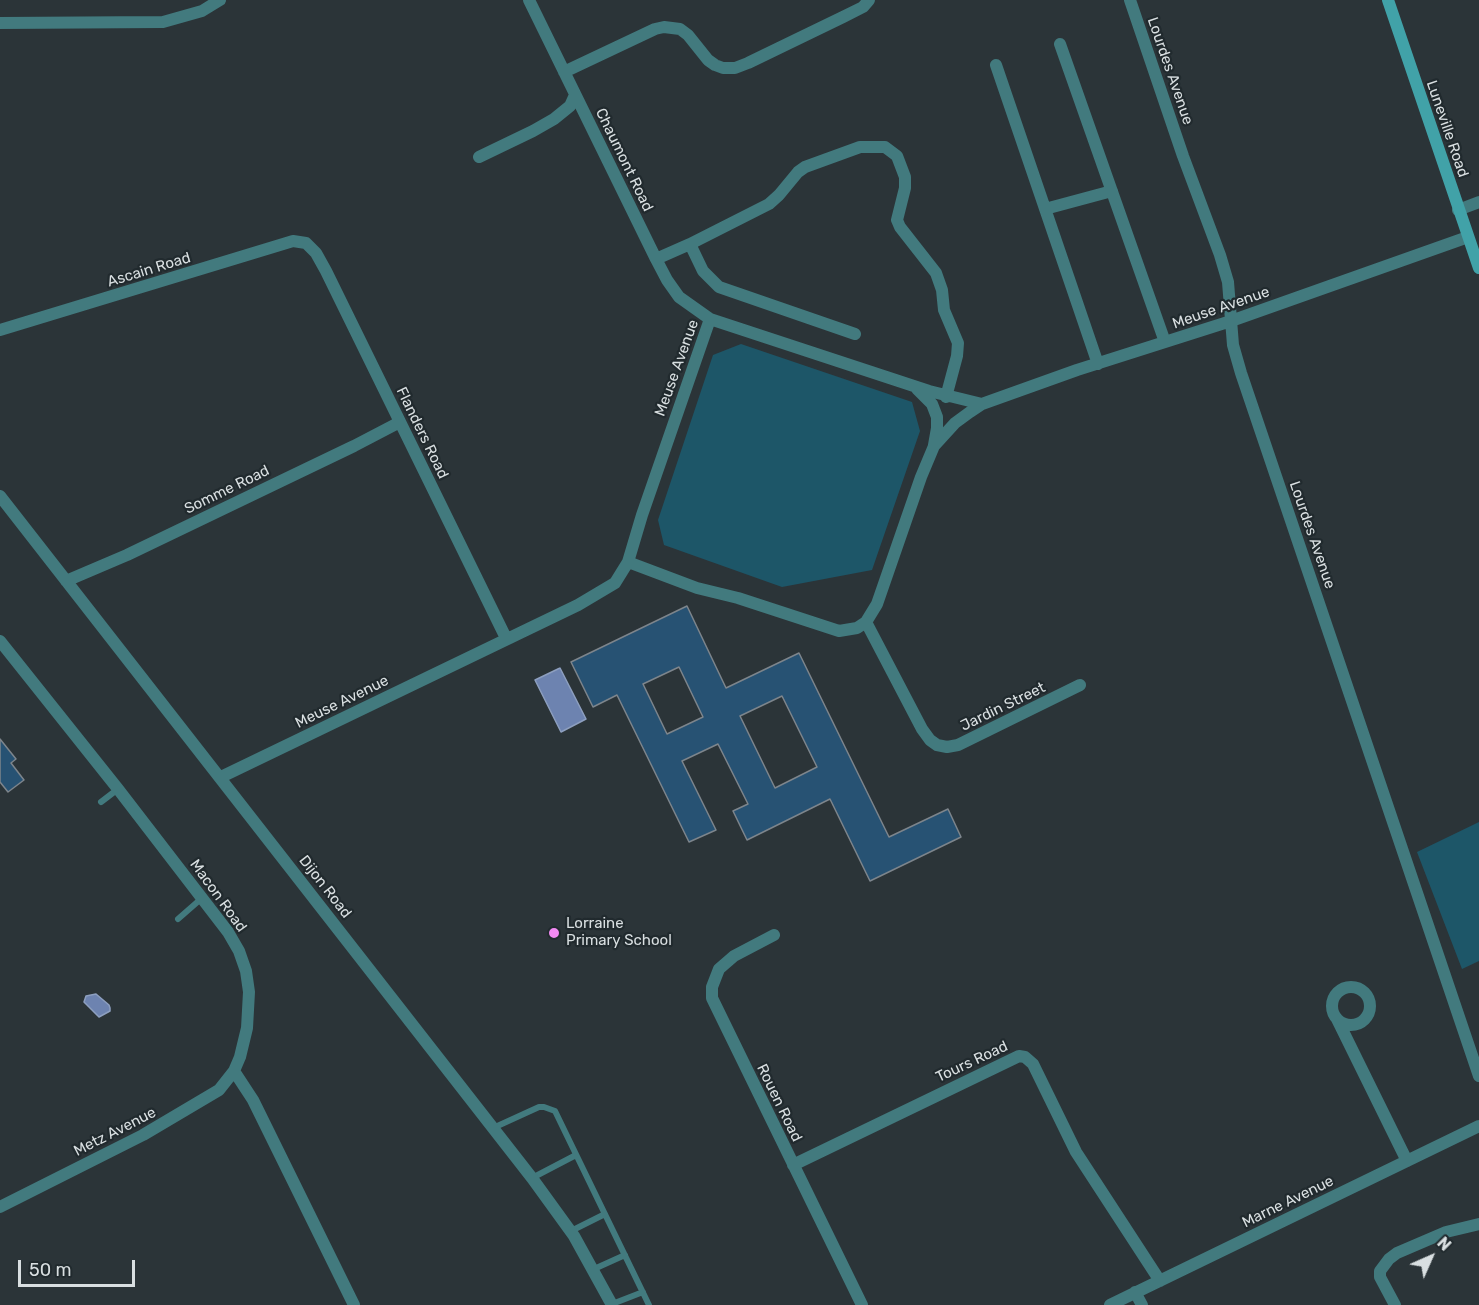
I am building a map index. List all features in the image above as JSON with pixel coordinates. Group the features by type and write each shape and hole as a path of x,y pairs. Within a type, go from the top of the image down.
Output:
{"street":[{"path":"0,24 163,22 202,11 220,0"},
{"name":"Chaumont Road","path":"529,0 667,280 680,297 710,319"},
{"path":"564,72 655,29 664,27 680,29 715,65 735,68 863,7 869,0"},
{"name":"Lourdes Avenue","path":"1130,0 1183,156 1220,255 1228,282 1233,345 1241,373 1479,1076"},
{"name":"Luneville Road","path":"1388,0 1479,268"},
{"path":"1060,44 1165,342"},
{"path":"996,65 1098,364"},
{"path":"479,157 554,119 570,105 575,95"},
{"path":"656,259 769,204 805,167 860,147 885,147 892,151 900,162 905,177 905,188 897,220 936,273 942,290 944,310 958,344 946,397"},
{"path":"1045,209 1112,190"},
{"path":"1458,210 1479,202"},
{"name":"Meuse Avenue","path":"934,446 955,423 982,404 1231,321 1468,237"},
{"name":"Ascain Road","path":"0,330 293,241 306,243"},
{"name":"Flanders Road","path":"306,243 316,253 326,270 506,638"},
{"path":"690,244 703,271 719,287 855,334"},
{"name":"Meuse Avenue","path":"221,777 578,604 615,583 628,562 710,319 946,397 982,404"},
{"name":"Meuse Avenue","path":"866,622 877,604 934,446 937,417 932,404 914,386"},
{"name":"Somme Road","path":"66,581 158,540 400,422"},
{"name":"Dijon Road","path":"0,496 532,1178 594,1269 612,1305"},
{"path":"628,562 697,588 738,598 839,631 857,628 866,622"},
{"name":"Jardin Street","path":"866,622 922,729 937,745 958,746 1080,685"},
{"name":"Macon Road","path":"1,646 118,789 202,897 239,951 246,971 249,992 247,1028 234,1071"},
{"name":"Rouen Road","path":"774,935 734,956 719,969 712,987 712,998 862,1305"},
{"path":"1337,1019 1407,1161"},
{"name":"Tours Road","path":"793,1165 1019,1056 1025,1057 1034,1064 1076,1152 1160,1281"},
{"path":"234,1071 253,1100 354,1305"},
{"name":"Metz Avenue","path":"0,1207 177,1116 219,1090 234,1071"},
{"name":"Marne Avenue","path":"1110,1305 1479,1126"},
{"path":"1395,1305 1380,1277 1380,1271 1389,1259 1397,1253 1446,1232 1479,1224"},
{"path":"1135,1292 1143,1305"}],"lane":[{"path":"101,802 118,789"},
{"path":"178,919 202,897"},
{"path":"493,1128 544,1107 555,1111 649,1305"},
{"path":"532,1178 576,1155"},
{"path":"570,1231 605,1214"},
{"path":"594,1269 625,1255"},
{"path":"612,1305 643,1292"}],"shaded area":[{"path":"741,344 912,402 920,431 872,570 782,587 664,545 658,520 713,355"},
{"path":"560,668 586,719 561,732 535,680"},
{"path":"1479,822 1479,961 1462,969 1417,852"},
{"path":"96,994 110,1008 110,1011 99,1017 84,1002 86,996"}],"building":[{"path":"687,606 726,688 799,653 889,837 948,809 961,837 870,881 830,799 747,840 733,811 748,804 718,744 682,761 716,830 689,842 617,695 593,707 571,662","holes":["679,667 703,717 667,734 643,684","782,696 817,767 775,788 740,716"]},
{"path":"0,739 16,759 11,763 24,780 8,792 0,782"}],"place":[{"name":"Lorraine Primary School","path":"554,933"}]}
